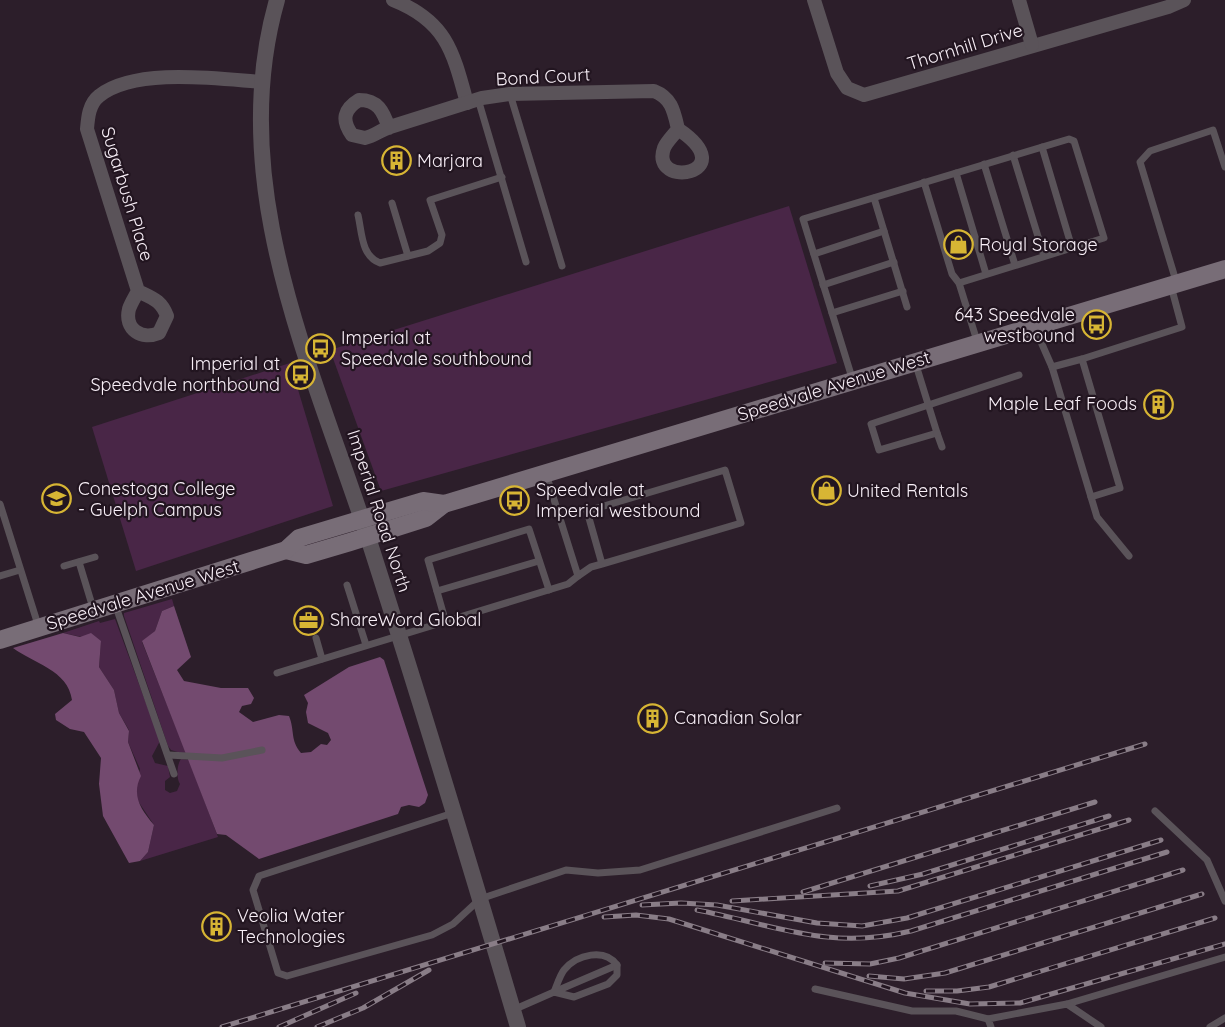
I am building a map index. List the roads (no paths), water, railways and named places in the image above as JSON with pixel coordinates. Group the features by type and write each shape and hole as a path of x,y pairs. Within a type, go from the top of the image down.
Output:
{"main road":[{"name":"Speedvale Avenue West","path":"286,550 306,555 368,537 426,519 444,504 1225,269"},
{"name":"Speedvale Avenue West","path":"0,640 286,550 299,538 423,501 444,504"}],"street":[{"name":"Imperial Road North","path":"277,0 268,39 262,82 262,172 268,217 310,363 368,537 519,1027"},
{"path":"393,0 424,15 446,37 473,101"},
{"name":"Thornhill Drive","path":"814,0 837,73 847,88 864,95 882,92 1167,3 1184,0"},
{"path":"1019,0 1032,45"},
{"name":"Sugarbush Place","path":"138,291 87,129 88,113 98,97 110,89 136,82 173,76 262,82"},
{"name":"Bond Court","path":"389,128 473,101 510,94 654,91 667,97 678,129"}],"lane":[{"path":"510,94 562,266"},
{"path":"473,101 502,177 526,262"},
{"path":"1052,367 1182,327 1174,285 1140,162 1150,151 1213,130 1225,167"},
{"path":"853,381 803,219 1070,139 1076,145 1104,238 959,283"},
{"path":"1042,147 1072,248"},
{"path":"1013,155 1044,256"},
{"path":"984,164 1015,265"},
{"path":"956,173 986,274"},
{"path":"358,215 369,258 380,263 429,251 440,243 442,235 430,200 502,177"},
{"path":"924,182 952,274 959,283 977,344"},
{"path":"874,198 907,307"},
{"path":"392,203 408,256"},
{"path":"814,254 884,231"},
{"path":"823,285 894,262"},
{"path":"832,313 903,291"},
{"path":"1034,327 1052,367 1097,517 1129,556"},
{"path":"1082,359 1120,488 1091,497"},
{"path":"915,362 927,406 942,447"},
{"path":"937,433 879,450 871,424 1019,375"},
{"path":"278,673 366,645 399,638 568,584 591,567 602,564 741,523 725,470 587,511 602,564"},
{"path":"545,473 578,576"},
{"path":"0,504 39,628"},
{"path":"446,623 428,560 529,529 549,590"},
{"path":"64,566 95,557"},
{"path":"437,591 539,561"},
{"path":"79,562 93,611"},
{"path":"0,576 20,570"},
{"path":"347,585 366,645"},
{"path":"116,604 174,774"},
{"path":"316,638 322,659"},
{"path":"169,755 222,759 262,750"},
{"path":"453,813 259,876 253,890 278,974 287,976 432,935 453,924 480,899 566,870 598,873 640,870 837,808"},
{"path":"1155,811 1207,860 1225,901"},
{"path":"594,954 607,955 617,965 617,975 608,984 574,997 554,992 564,970 578,960 594,954"},
{"path":"815,988 912,1011 956,1011 988,1019 1067,1004 1225,957"},
{"path":"513,1010 617,965"},
{"path":"1067,1004 1101,1027"},
{"path":"1210,1027 1225,1018"},
{"path":"988,1019 991,1027"}],"railway":[{"path":"222,1027 1145,744"},
{"path":"803,892 1095,802"},
{"path":"870,886 923,874 1109,816"},
{"path":"732,901 898,891 1129,820"},
{"path":"642,905 681,903 717,905 817,923 862,926 907,918 1161,840"},
{"path":"697,910 802,934 854,938 881,936 911,931 1167,852"},
{"path":"825,963 870,964 899,958 1183,870"},
{"path":"869,976 904,979 945,973 1202,894"},
{"path":"604,917 636,915 669,919 905,993 970,1004 1020,1003 1225,944"},
{"path":"926,991 957,991 989,987 1215,918"},
{"path":"317,1027 363,1008 429,970"},
{"path":"279,1027 356,993"}],"place":[{"name":"Marjara","path":"396,161"},
{"name":"Royal Storage","path":"958,245"},
{"name":"643 Speedvale westbound","path":"1096,325"},
{"name":"Imperial at Speedvale southbound","path":"320,348"},
{"name":"Imperial at Speedvale northbound","path":"301,374"},
{"name":"Maple Leaf Foods","path":"1158,404"},
{"name":"United Rentals","path":"826,491"},
{"name":"Conestoga College - Guelph Campus","path":"57,499"},
{"name":"Speedvale at Imperial westbound","path":"515,500"},
{"name":"ShareWord Global","path":"309,620"},
{"name":"Canadian Solar","path":"653,718"},
{"name":"Veolia Water Technologies","path":"216,926"}]}
